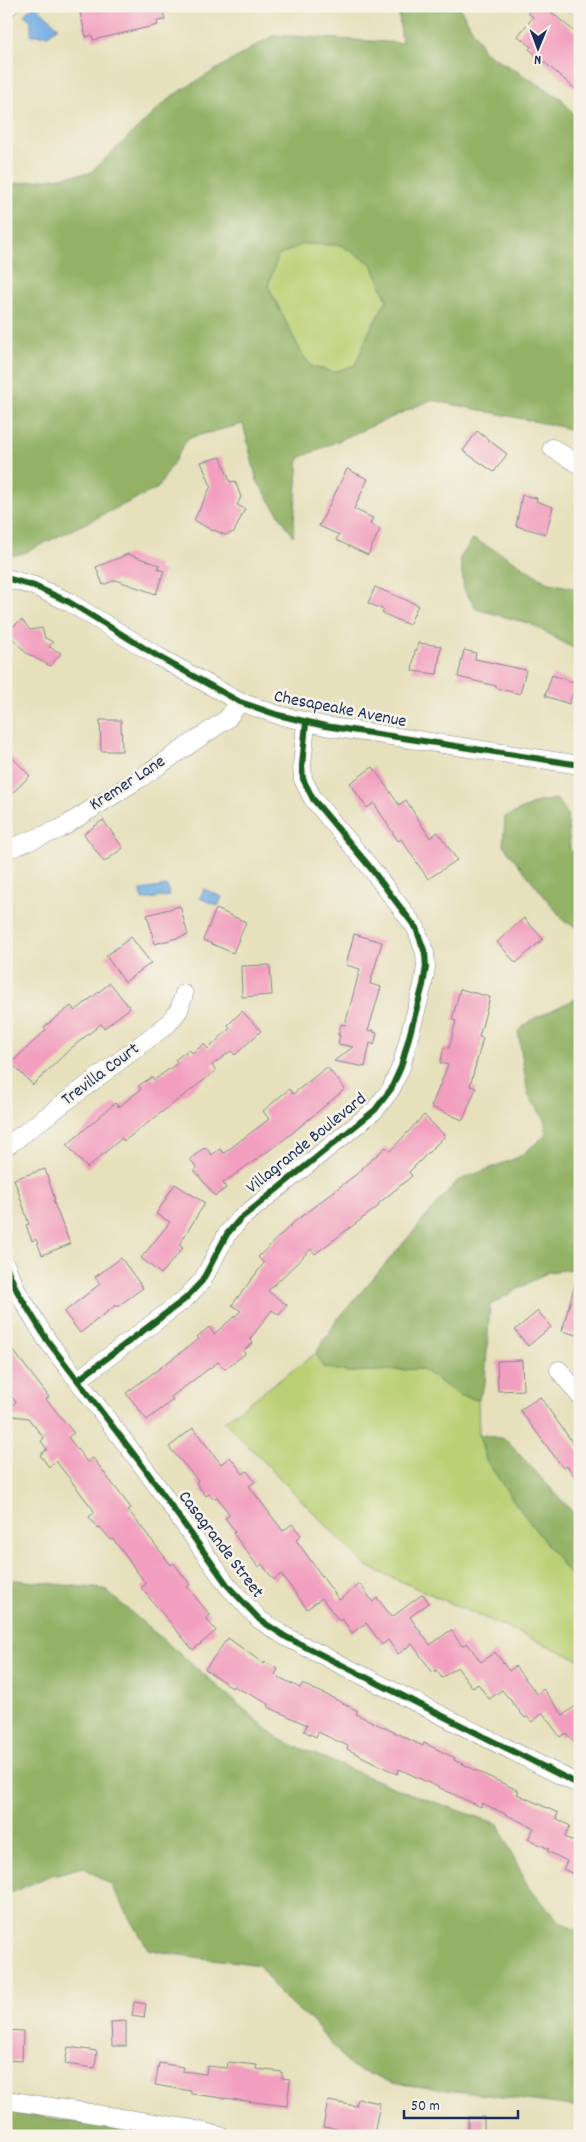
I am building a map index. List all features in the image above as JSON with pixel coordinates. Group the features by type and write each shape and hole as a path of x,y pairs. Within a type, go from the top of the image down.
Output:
{"street":[{"path":"576,6 580,8"},
{"path":"552,448 580,465"},
{"name":"Chesapeake Avenue","path":"6,578 34,586 69,602 159,657 240,702 306,722 580,765"},
{"name":"Kremer Lane","path":"6,850 60,829 97,806 227,719 240,702"},
{"name":"Villagrande Boulevard","path":"78,1380 185,1299 202,1280 227,1234 236,1223 375,1110 391,1089 401,1067 423,985 426,967 425,953 416,928 310,792 303,779 302,766 306,722"},
{"name":"Trevilla Court","path":"6,1147 168,1024 179,1010 184,994"},
{"name":"Casagrande Street","path":"6,1266 30,1314 47,1340 228,1586 260,1620 286,1637 580,1785"},
{"path":"559,1370 580,1396"},
{"path":"6,2100 192,2129 220,2136"}],"green space":[{"path":"398,6 459,6 485,52 562,99 580,124 580,434 562,427 431,400 299,458 293,536 257,481 243,424 188,438 158,488 24,553 6,557 6,185 90,173 172,96 274,35 402,43","holes":["303,244 341,245 372,264 387,300 370,330 355,365 334,372 312,367 302,354 268,286 278,256"]},
{"path":"303,244 341,245 372,264 387,300 370,330 356,365 334,372 312,367 302,354 268,286 277,256"},
{"path":"473,539 506,556 546,582 577,589 580,588 580,652 531,624 476,609 464,589 460,558"},
{"path":"556,799 567,814 570,849 580,859 580,928 565,922 503,845 505,817 538,802"},
{"path":"580,997 580,1268 548,1272 490,1305 485,1383 478,1400 459,1395 422,1369 348,1372 323,1367 316,1353 337,1320 457,1181 519,1157 546,1135 545,1120 528,1095 518,1031 533,1019"},
{"path":"316,1353 323,1367 348,1372 422,1369 459,1395 478,1400 479,1434 486,1460 516,1504 580,1588 580,1660 366,1566 224,1421"},
{"path":"479,1434 505,1439 580,1520 580,1588 516,1504 486,1460"},
{"path":"6,1579 104,1589 279,1739 397,1789 498,1824 528,1887 558,1920 580,1933 580,2107 392,2083 351,2067 314,2023 281,1996 259,1965 148,1949 111,1885 83,1867 49,1876 6,1895"},
{"path":"6,2111 165,2136 6,2136"}],"water":[{"path":"33,6 36,6 58,27 48,35 31,35 31,20 24,15"},
{"path":"167,886 169,896 142,900 141,890"},
{"path":"204,889 222,897 218,906 200,898"}],"building":[{"path":"87,6 162,6 165,20 157,21 158,25 93,40 92,35 86,37 79,8"},
{"path":"533,6 555,6 551,12 580,36 580,93 529,49 531,47 518,36 533,17 528,13"},
{"path":"477,431 507,454 494,472 463,451"},
{"path":"221,457 230,482 235,481 241,497 237,505 245,509 234,532 225,535 213,531 194,520 211,486 201,462"},
{"path":"347,469 368,479 354,509 373,518 370,524 380,529 368,555 336,540 339,535 319,526"},
{"path":"522,495 537,498 536,501 553,507 546,534 516,526"},
{"path":"128,554 159,565 158,569 164,571 156,594 116,580 103,585 96,567"},
{"path":"375,587 418,605 409,625 382,613 384,610 368,603"},
{"path":"22,620 30,630 42,628 45,638 53,642 49,647 61,653 50,666 26,653 6,631"},
{"path":"418,643 441,646 437,674 412,671"},
{"path":"464,650 476,653 475,659 526,670 520,694 458,677"},
{"path":"552,675 576,683 569,704 545,696"},
{"path":"100,720 121,720 122,751 101,751"},
{"path":"6,751 30,776 6,799"},
{"path":"373,767 399,805 406,800 430,838 438,832 457,860 428,879 401,839 398,841 374,803 367,808 350,783"},
{"path":"103,820 123,848 104,862 84,834"},
{"path":"180,906 188,935 155,944 147,915"},
{"path":"216,909 246,922 233,953 203,940"},
{"path":"524,918 543,939 516,963 497,942"},
{"path":"354,934 382,942 370,984 381,987 368,1031 374,1030 373,1032 377,1033 374,1045 370,1043 365,1067 334,1061 353,1047 338,1044 340,1035 338,1035 341,1024 345,1025 360,969 346,965"},
{"path":"131,937 151,963 125,982 106,956"},
{"path":"270,965 272,995 242,997 241,966"},
{"path":"110,983 130,1008 104,1028 101,1024 70,1049 33,1085 11,1063 46,1030 44,1027 71,1006 75,1011"},
{"path":"460,989 490,997 479,1037 483,1038 470,1086 476,1088 463,1120 431,1107 448,1065 440,1063 444,1047 449,1048 456,1021 452,1020"},
{"path":"242,1011 261,1031 235,1055 231,1051 212,1065 216,1071 124,1141 122,1138 87,1168 67,1145 115,1103 119,1107 141,1089 138,1086 152,1077 154,1080 178,1063 175,1060 189,1049 192,1053 204,1044 208,1049 230,1028 228,1025"},
{"path":"327,1067 345,1089 285,1139 223,1183 226,1188 215,1196 194,1170 197,1168 190,1159 205,1147 212,1155 220,1149 224,1153 269,1119 263,1111 289,1089 293,1094"},
{"path":"424,1115 445,1136 409,1172 412,1176 378,1204 379,1206 315,1254 311,1249 268,1291 287,1305 279,1315 272,1310 250,1339 253,1343 243,1351 245,1354 225,1369 218,1362 171,1397 173,1400 147,1420 126,1393 199,1339 197,1337 209,1327 214,1334 241,1311 232,1305 264,1263 258,1257 294,1222 363,1169 386,1147 390,1151"},
{"path":"45,1169 55,1200 53,1200 70,1244 42,1255 36,1239 32,1241 26,1225 29,1224 14,1179"},
{"path":"175,1184 205,1203 179,1245 183,1248 161,1274 141,1258 170,1222 156,1214"},
{"path":"121,1258 143,1288 117,1307 116,1305 80,1333 64,1312 100,1284 95,1277"},
{"path":"576,1280 580,1281 580,1336 562,1331"},
{"path":"538,1311 551,1327 528,1346 515,1330"},
{"path":"6,1341 49,1397 46,1399 74,1433 68,1437 87,1462 93,1458 131,1508 128,1510 171,1565 174,1563 190,1585 187,1587 210,1615 206,1618 216,1631 193,1650 141,1588 146,1584 113,1539 111,1540 100,1527 98,1529 89,1517 95,1512 56,1461 49,1467 40,1455 47,1449 41,1441 44,1438 28,1418 13,1416 8,1409 16,1402 6,1390"},
{"path":"522,1360 523,1390 498,1391 497,1361"},
{"path":"540,1397 580,1453 580,1484 567,1466 563,1468 520,1410"},
{"path":"193,1428 221,1464 230,1457 243,1474 247,1471 255,1482 249,1486 283,1531 292,1524 301,1535 296,1540 339,1600 360,1584 373,1602 377,1598 392,1617 423,1594 429,1603 410,1617 430,1645 451,1630 462,1646 467,1643 481,1662 495,1652 509,1671 515,1666 537,1694 543,1689 563,1715 580,1703 580,1749 566,1733 560,1737 543,1713 532,1722 527,1717 525,1718 502,1690 489,1699 478,1684 473,1688 457,1667 442,1678 436,1670 433,1673 412,1644 398,1654 388,1640 382,1645 366,1623 352,1633 342,1619 339,1621 322,1598 307,1609 281,1574 274,1580 262,1564 258,1567 233,1533 235,1531 225,1518 230,1515 217,1497 213,1499 209,1494 206,1496 196,1483 198,1481 169,1447"},
{"path":"228,1638 264,1664 265,1662 278,1669 275,1675 300,1688 302,1684 325,1694 358,1711 356,1714 423,1746 424,1743 455,1758 454,1760 519,1791 517,1794 558,1813 556,1818 570,1826 565,1837 576,1843 580,1835 580,1877 563,1869 567,1861 547,1851 549,1849 528,1839 534,1828 482,1803 481,1807 399,1769 397,1774 347,1749 348,1746 318,1732 316,1737 304,1731 307,1725 268,1707 269,1704 233,1686 232,1688 205,1669"},
{"path":"134,2002 146,2004 144,2018 132,2016"},
{"path":"126,2021 126,2046 112,2046 111,2022"},
{"path":"6,2030 23,2031 22,2061 6,2060"},
{"path":"68,2047 97,2051 95,2068 65,2064"},
{"path":"228,2062 257,2065 256,2069 282,2072 282,2078 290,2079 287,2106 191,2094 191,2091 155,2085 159,2063 183,2067 182,2071 206,2074 207,2066 227,2068"},
{"path":"358,2099 380,2103 374,2134 323,2127 328,2101 356,2106"},
{"path":"468,2117 484,2117 484,2133 468,2133"}],"cycle path":[{"path":"6,578 34,586 69,602 159,657 240,702 278,715 325,726 580,765"},
{"path":"78,1380 185,1299 202,1281 227,1234 240,1219 375,1110 391,1089 401,1067 423,985 426,967 425,953 416,928 369,866 313,799 303,779 302,766 306,723"},
{"path":"6,1266 17,1291 47,1340 145,1469 228,1586 260,1620 286,1637 580,1785"}]}
